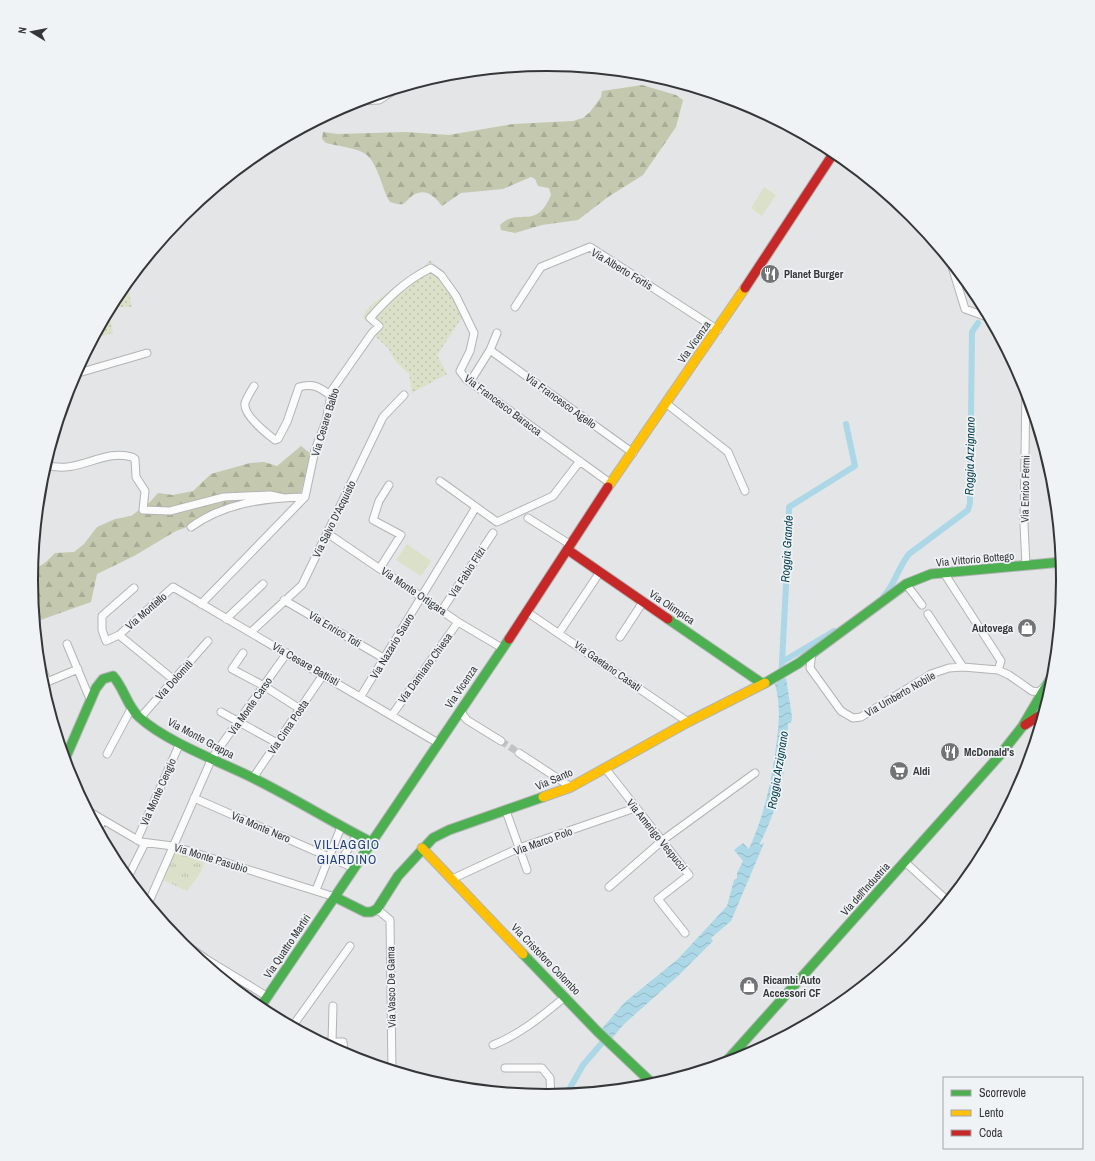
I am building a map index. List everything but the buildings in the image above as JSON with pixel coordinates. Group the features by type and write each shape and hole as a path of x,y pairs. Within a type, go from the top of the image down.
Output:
{"street":[{"name":"Via Vicenza","path":"354,868 370,842 527,612 610,483 633,453 718,330 831,157"},
{"name":"Via Alberto Fortis","path":"516,307 541,267 590,247 718,330"},
{"name":"Via Francesco Baracca","path":"372,333 379,326 370,318 386,300 421,273 431,268 441,275 456,296 474,333 470,351 460,371 470,382 610,483"},
{"path":"954,273 965,309 982,315"},
{"name":"Via Cesare Balbo","path":"304,497 315,450 326,421 332,390 372,333"},
{"path":"470,382 490,350 497,333"},
{"name":"Via Francesco Agello","path":"490,350 633,453"},
{"path":"84,372 148,353"},
{"path":"254,386 245,404 246,412 256,424 275,440 278,439 288,422 299,387 308,385 320,387 331,396"},
{"name":"Via Salvo D'Acquisto","path":"251,632 302,584 383,417 404,395"},
{"path":"667,404 728,452 745,491"},
{"name":"Via Enrico Fermi","path":"1026,406 1024,524 1026,566"},
{"path":"51,466 56,468 75,467 108,456 128,456 135,459 138,481 145,492 143,510 149,512 170,511 224,497 270,495 284,498"},
{"path":"440,482 497,522 553,496 580,461"},
{"path":"380,568 401,534 373,520 379,501 390,485"},
{"path":"191,527 206,516 231,506 284,498 304,497"},
{"path":"201,604 304,497"},
{"name":"Via Nazario Sauro","path":"361,696 385,659 476,507"},
{"path":"528,518 569,548"},
{"name":"Via Monte Ortigara","path":"327,533 422,596 458,622 502,648"},
{"name":"Via Fabio Filzi","path":"442,610 493,533"},
{"name":"Via Olimpica","path":"569,548 600,572 763,684"},
{"name":"Via Vittorio Bottego","path":"798,663 906,584 931,574 1056,563"},
{"name":"Via Vittorio Bottego","path":"1048,564 1057,566"},
{"path":"559,633 600,572"},
{"path":"944,573 1001,661 998,670"},
{"path":"226,619 263,584"},
{"path":"906,584 922,606"},
{"name":"Via Cesare Battisti","path":"173,587 361,696 438,743"},
{"name":"Via Montello","path":"134,588 102,616 102,630 106,641 119,635 173,587"},
{"name":"Via Enrico Toti","path":"284,600 385,659"},
{"path":"620,637 643,602"},
{"name":"Via Gaetano Casati","path":"527,612 688,722"},
{"path":"928,614 963,667"},
{"name":"Via Damiano Chiesa","path":"392,715 458,622"},
{"name":"Via Montello","path":"119,635 174,680"},
{"name":"Via Dolomiti","path":"140,718 208,641"},
{"path":"67,644 90,699"},
{"path":"244,653 232,669 264,686 300,709"},
{"name":"Via Monte Carso","path":"150,899 212,758 287,653"},
{"path":"810,668 812,653"},
{"path":"798,663 805,664 810,668"},
{"name":"Via Santo","path":"377,909 398,876 422,848 433,838 449,830 506,812 571,787 688,722 763,684 798,663"},
{"name":"Via Umberto Nobile","path":"810,668 841,711 853,718 861,717 931,674 949,668 963,667 998,670 1009,675 1032,691 1039,692 1046,684"},
{"path":"48,681 78,669"},
{"name":"Via Cima Posta","path":"253,778 323,675"},
{"name":"Via Monte Grappa","path":"68,751 90,699 103,679 113,676 120,682 131,709 140,718 180,743 253,778 370,842"},
{"name":"Via dell'Industria","path":"732,1055 1000,755 1022,727 1045,687"},
{"path":"107,754 131,709"},
{"path":"460,711 467,720 501,741"},
{"path":"221,712 277,743"},
{"name":"Via dell'Industria","path":"1022,727 1039,716"},
{"name":"Via Monte Cengio","path":"137,840 180,743"},
{"path":"519,753 571,787"},
{"name":"Via Amerigo Vespucci","path":"605,768 689,874 658,898 685,934"},
{"path":"609,887 663,840 755,773"},
{"name":"Via Monte Nero","path":"194,798 354,868"},
{"name":"Via Marco Polo","path":"452,879 519,848 636,808"},
{"path":"506,812 527,870"},
{"name":"Via Monte Pasubio","path":"96,816 137,840 145,843 173,846 335,897"},
{"path":"101,825 103,820"},
{"path":"316,890 328,856 342,828"},
{"path":"340,862 357,835"},
{"path":"130,873 145,843"},
{"name":"Via Cristoforo Colombo","path":"422,848 597,1031 648,1080"},
{"path":"905,862 945,899"},
{"name":"Via Quattro Martiri","path":"263,1003 354,868"},
{"path":"335,897 365,912 371,912 377,909"},
{"name":"Via Vasco De Gama","path":"377,909 390,920 392,1065"},
{"path":"295,1023 350,946"},
{"path":"208,960 268,997"},
{"path":"494,1045 507,1040 535,1021 565,997"},
{"path":"332,1042 333,1006"},
{"path":"333,1042 343,1042 343,1047"},
{"path":"505,1068 542,1068 550,1078 550,1090"}],"green space":[{"path":"642,85 676,95 683,100 676,127 643,175 608,197 578,220 542,225 515,233 501,230 500,225 507,220 533,216 539,213 551,195 549,188 538,186 535,179 531,177 503,189 461,193 442,206 429,194 421,192 413,195 403,204 398,204 390,202 376,167 367,156 362,152 353,149 326,143 322,139 323,132 338,134 406,132 449,135 513,124 573,121 583,118 590,112 601,97 602,91"},
{"path":"764,187 776,195 762,216 751,208"},
{"path":"430,260 470,313 463,316 437,355 447,374 412,393 409,374 396,362 388,348 374,335 374,327 363,317 366,311 379,299 417,273"},
{"path":"129,291 132,307 118,307"},
{"path":"110,319 113,333 101,336"},
{"path":"301,446 311,454 300,496 252,503 176,531 134,556 97,574 91,602 40,620 38,567 55,553 74,552 84,544 97,527 115,519 131,516 150,502 158,493 173,495 193,491 211,474 250,463 264,462 277,466"},
{"path":"407,544 431,561 421,576 396,560"},
{"path":"176,849 206,859 199,875 187,891 163,880"}],"water":[{"path":"786,678 792,717 791,723 788,723 786,755 781,786 772,815 759,845 764,843 731,921 711,938 713,941 678,976 623,1025 608,1043 598,1033 625,1002 678,959 727,906 734,880 737,878 737,873 743,861 734,850 743,843 749,849 759,824 766,800 774,761 779,723 779,708 775,684"}],"waterway":[{"name":"Roggia Arzignano","path":"883,597 891,587 909,554 968,510 970,503 972,332 978,323"},
{"name":"Roggia Grande","path":"781,688 789,507 855,466 846,424"},
{"name":"Roggia Arzignano","path":"782,662 834,631"},
{"name":"Roggia Arzignano","path":"569,1089 583,1065 608,1036"}],"tunnel":[{"path":"501,741 519,753"}],"traffic: fast":[{"path":"765,683 799,663 906,584 931,574 1056,563"},
{"path":"668,619 763,684"},
{"path":"263,1003 509,639"},
{"path":"68,752 96,688 103,679 113,676 135,713 150,726 192,750 251,777 371,842"},
{"path":"732,1055 1000,755 1022,727 1045,687"},
{"path":"335,897 365,912 371,912 377,909 398,876 433,838 449,830 543,797"},
{"path":"523,954 597,1031 648,1080"}],"traffic: slow":[{"path":"608,487 745,288"},
{"path":"543,797 571,787 688,722 765,683"},
{"path":"422,848 523,954"}],"traffic: jam":[{"path":"745,288 831,157"},
{"path":"509,639 608,487"},
{"path":"568,550 668,619"},
{"path":"1025,725 1039,716"}],"place":[{"name":"Planet Burger","path":"770,274"},
{"name":"Autovega","path":"1027,628"},
{"name":"McDonald's","path":"950,752"},
{"name":"Aldi","path":"899,771"},
{"name":"Ricambi Auto Accessori CF","path":"749,986"}],"district":[{"name":"VILLAGGIO GIARDINO","path":"347,852"}]}
